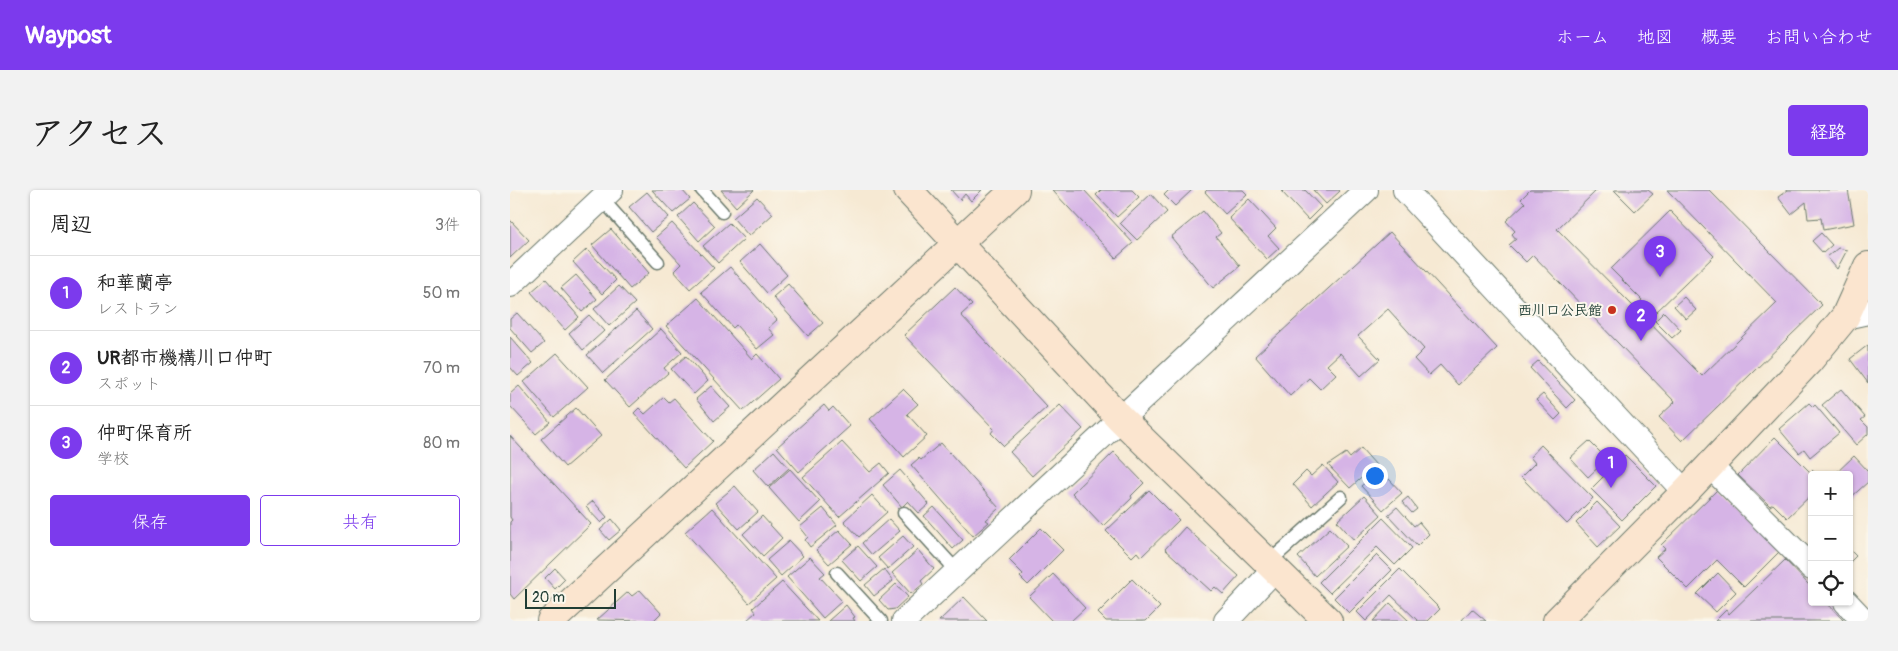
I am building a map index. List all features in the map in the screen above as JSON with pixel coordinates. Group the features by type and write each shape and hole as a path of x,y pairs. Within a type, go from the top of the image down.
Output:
{"street":[{"path":"908,190 1120,418 1270,567 1328,621"},
{"path":"551,621 1015,190"},
{"path":"904,621 1366,190"},
{"path":"1405,190 1686,492"},
{"path":"510,285 606,194"},
{"path":"1557,621 1686,492 1808,362 1856,314 1868,266"},
{"path":"1710,466 1808,564"},
{"path":"1226,621 1270,567"},
{"path":"1850,606 1864,621"}],"lane":[{"path":"702,190 722,212"},
{"path":"606,194 658,262"},
{"path":"1270,567 1341,497"},
{"path":"904,513 957,571"},
{"path":"837,573 881,621"}],"building":[{"path":"652,190 682,190 690,199 673,213"},
{"path":"721,190 754,190 736,207"},
{"path":"951,190 982,190 971,201 965,194 960,200"},
{"path":"1052,190 1084,190 1133,243 1116,258"},
{"path":"1101,190 1132,190 1139,197 1117,217 1096,195"},
{"path":"1169,190 1192,190 1175,206 1164,195"},
{"path":"1207,190 1243,190 1247,194 1225,214 1205,192"},
{"path":"1284,190 1305,190 1321,207 1308,220 1282,192"},
{"path":"1313,190 1339,190 1340,191 1326,204"},
{"path":"1530,190 1597,190 1557,229 1702,376 1777,303 1667,190 1709,190 1822,305 1682,441 1659,417 1675,402 1533,255 1526,262 1509,245 1516,239 1512,234 1515,231 1506,221 1525,203 1521,199"},
{"path":"1614,190 1648,190 1653,194 1635,211"},
{"path":"1788,190 1848,190 1854,224 1823,230 1821,218 1808,219 1806,202 1791,214 1778,197"},
{"path":"647,192 669,217 651,232 629,207"},
{"path":"1151,194 1167,212 1137,240 1120,223"},
{"path":"757,197 773,214 749,236 733,218"},
{"path":"1249,199 1276,228 1268,236 1279,248 1267,259 1229,218"},
{"path":"693,203 715,226 699,241 678,217"},
{"path":"1203,211 1221,233 1216,237 1240,266 1213,288 1171,237"},
{"path":"1670,211 1714,256 1655,313 1652,310 1647,315 1638,304 1642,300 1611,269"},
{"path":"510,220 529,240 510,258"},
{"path":"672,223 714,268 690,289 674,271 681,264 656,237"},
{"path":"729,223 744,239 718,263 703,246"},
{"path":"611,229 649,273 630,289 592,245"},
{"path":"1390,232 1497,348 1458,385 1440,365 1429,375 1414,359 1424,349 1388,309 1358,336 1380,359 1361,376 1340,353 1327,365 1336,374 1320,389 1309,378 1290,396 1255,356"},
{"path":"1821,233 1832,245 1823,253 1812,241"},
{"path":"760,244 787,275 767,293 740,262"},
{"path":"1838,248 1847,250 1837,269 1827,257"},
{"path":"587,249 616,280 602,294 573,262"},
{"path":"730,267 777,320 768,328 774,335 757,349 736,325 733,328 701,292"},
{"path":"576,275 597,299 582,312 561,288"},
{"path":"546,279 579,317 565,330 531,292"},
{"path":"788,284 823,323 808,336 773,297"},
{"path":"619,286 635,303 609,326 594,309"},
{"path":"955,287 972,305 961,315 1047,407 1004,446 991,433 994,429 904,335"},
{"path":"1684,297 1696,310 1686,319 1674,306"},
{"path":"698,298 752,359 757,354 779,379 743,411 666,326"},
{"path":"636,311 652,329 603,373 587,355"},
{"path":"1664,312 1681,330 1672,338 1655,321"},
{"path":"517,313 544,343 532,353 510,328 510,319"},
{"path":"589,315 604,331 583,350 569,333"},
{"path":"661,329 682,352 664,368 668,373 630,407 605,380"},
{"path":"510,337 533,363 518,376 510,367"},
{"path":"1868,345 1868,383 1850,359"},
{"path":"557,353 588,387 554,417 524,382"},
{"path":"686,356 708,381 694,394 671,369"},
{"path":"1538,361 1575,400 1567,408 1530,368"},
{"path":"519,386 550,422 536,434 510,406 510,394"},
{"path":"711,386 730,407 714,421 696,399"},
{"path":"903,389 918,404 907,414 927,436 904,457 870,419"},
{"path":"1841,389 1865,417 1861,420 1868,427 1868,434 1856,445 1822,405"},
{"path":"1543,394 1561,414 1555,420 1536,400"},
{"path":"664,397 669,402 674,398 713,441 684,468 634,413 639,408 645,414"},
{"path":"1809,403 1813,407 1815,405 1839,433 1810,457 1804,449 1799,453 1779,429"},
{"path":"824,405 829,411 833,407 850,426 799,472 777,447"},
{"path":"1060,405 1083,429 1032,476 1010,452"},
{"path":"576,408 601,436 565,467 541,439"},
{"path":"510,436 591,524 514,599 510,594 510,522 512,520 510,517"},
{"path":"1775,437 1809,471 1808,498 1787,518 1773,504 1770,506 1738,475"},
{"path":"1589,441 1607,459 1588,477 1570,458"},
{"path":"842,442 870,472 881,463 889,473 839,517 803,477"},
{"path":"941,443 999,508 986,520 989,522 973,536 911,465 919,458 921,460"},
{"path":"1541,445 1593,498 1567,524 1521,477 1535,463 1530,457"},
{"path":"1361,448 1376,465 1350,488 1328,465 1346,453 1350,458"},
{"path":"774,451 789,468 768,487 753,470"},
{"path":"1114,452 1144,483 1131,496 1132,498 1103,526 1072,493"},
{"path":"1625,455 1656,486 1622,520 1591,489"},
{"path":"1854,456 1868,471 1868,482 1853,495 1853,471 1838,471"},
{"path":"1323,465 1338,482 1312,506 1293,484 1306,471 1311,476"},
{"path":"790,469 820,502 799,522 769,488"},
{"path":"900,470 929,504 919,513 908,501 902,507 883,485"},
{"path":"1378,472 1386,481 1389,479 1402,493 1383,510 1361,486"},
{"path":"735,486 758,512 739,529 715,503"},
{"path":"1149,490 1179,520 1141,557 1137,552 1132,557 1106,531"},
{"path":"1717,490 1779,552 1744,587 1717,560 1688,589 1656,557 1665,549 1661,545"},
{"path":"872,495 887,512 859,537 844,521"},
{"path":"1364,496 1381,515 1354,540 1337,521"},
{"path":"1408,497 1417,509 1412,513 1402,502"},
{"path":"593,501 607,517 601,523 586,507"},
{"path":"1597,502 1620,526 1598,547 1576,523"},
{"path":"934,507 963,540 953,549 924,516"},
{"path":"1397,507 1414,526 1419,522 1429,534 1417,546 1388,515"},
{"path":"712,508 776,579 749,603 685,532"},
{"path":"823,508 837,525 810,547 805,540 808,537 800,527"},
{"path":"762,516 782,538 763,556 743,534"},
{"path":"1383,518 1412,548 1395,565 1377,547 1330,593 1319,582"},
{"path":"612,519 621,530 609,540 600,530"},
{"path":"889,519 900,531 872,555 862,543"},
{"path":"1185,527 1239,576 1223,594 1215,587 1211,591 1165,549"},
{"path":"1041,528 1063,550 1028,585 1020,577 1023,574 1009,560"},
{"path":"1330,528 1347,546 1315,576 1298,557"},
{"path":"839,530 852,544 829,564 816,550"},
{"path":"903,536 913,547 888,569 878,558"},
{"path":"789,541 803,556 781,576 767,560"},
{"path":"858,546 877,567 861,581 842,560"},
{"path":"918,550 934,569 921,581 923,584 911,594 892,573"},
{"path":"1377,555 1392,570 1349,613 1334,598"},
{"path":"810,557 825,573 820,577 842,601 823,618 787,577"},
{"path":"1785,560 1808,584 1808,606 1830,606 1844,621 1715,621 1726,610 1729,614"},
{"path":"555,568 565,579 555,589 545,578"},
{"path":"884,569 893,581 874,596 865,585"},
{"path":"1400,569 1440,609 1428,621 1418,621 1391,595 1366,621 1357,612"},
{"path":"1718,573 1736,592 1716,612 1697,594"},
{"path":"1053,574 1085,608 1071,621 1052,621 1029,597"},
{"path":"1132,579 1160,607 1146,621 1106,621 1098,613"},
{"path":"782,582 818,621 746,621 756,612 753,608"},
{"path":"896,584 908,597 895,609 888,610 879,600"},
{"path":"640,590 661,613 653,621 597,620 628,592 632,596"},
{"path":"964,597 987,621 939,621"},
{"path":"1390,603 1409,621 1373,621"},
{"path":"846,605 855,617 853,618 855,621 828,621"},
{"path":"1472,609 1486,621 1461,621"}],"place":[{"name":"仲町保育所","path":"1660,277"},
{"name":"西川口公民館","path":"1612,310"},
{"name":"UR都市機構川口仲町","path":"1641,341"},
{"name":"和華蘭亭","path":"1611,488"}]}
